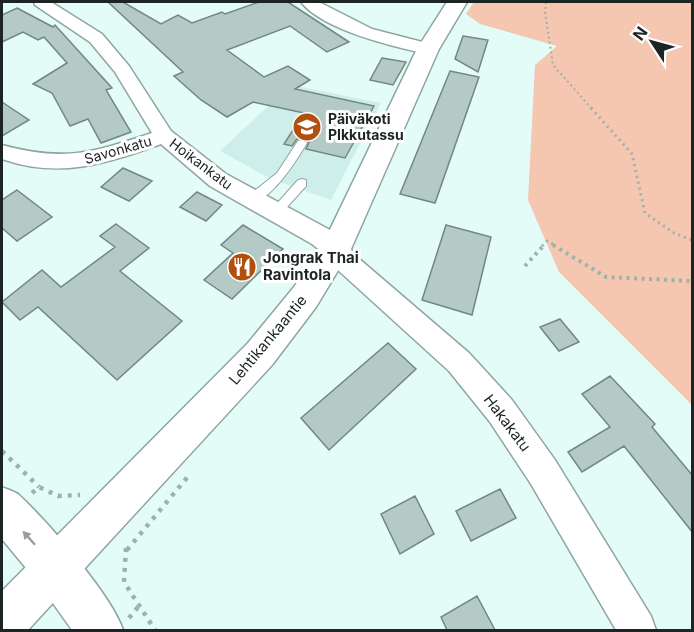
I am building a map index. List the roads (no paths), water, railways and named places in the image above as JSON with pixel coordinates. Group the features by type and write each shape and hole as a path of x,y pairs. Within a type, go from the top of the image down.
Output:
{"main road":[{"name":"Lehtikankaantie","path":"2,624 260,354 305,297 336,249 428,49 457,2"},
{"path":"5,512 56,569 100,630"}],"street":[{"name":"Hoikankatu","path":"41,2 96,38 123,70 164,136 218,180 321,237 336,249"},
{"path":"309,2 342,23 380,39 428,49"},
{"name":"Savonkatu","path":"2,152 34,162 66,162 95,159 164,136"},
{"name":"Hakakatu","path":"336,249 348,264 459,362 501,411 543,472 638,630"}],"lane":[{"path":"252,199 281,176 302,143"},
{"path":"276,212 302,183"}],"place":[{"name":"Päiväkoti PIkkutassu","path":"307,127"},
{"name":"Jongrak Thai Ravintola","path":"242,267"}]}
